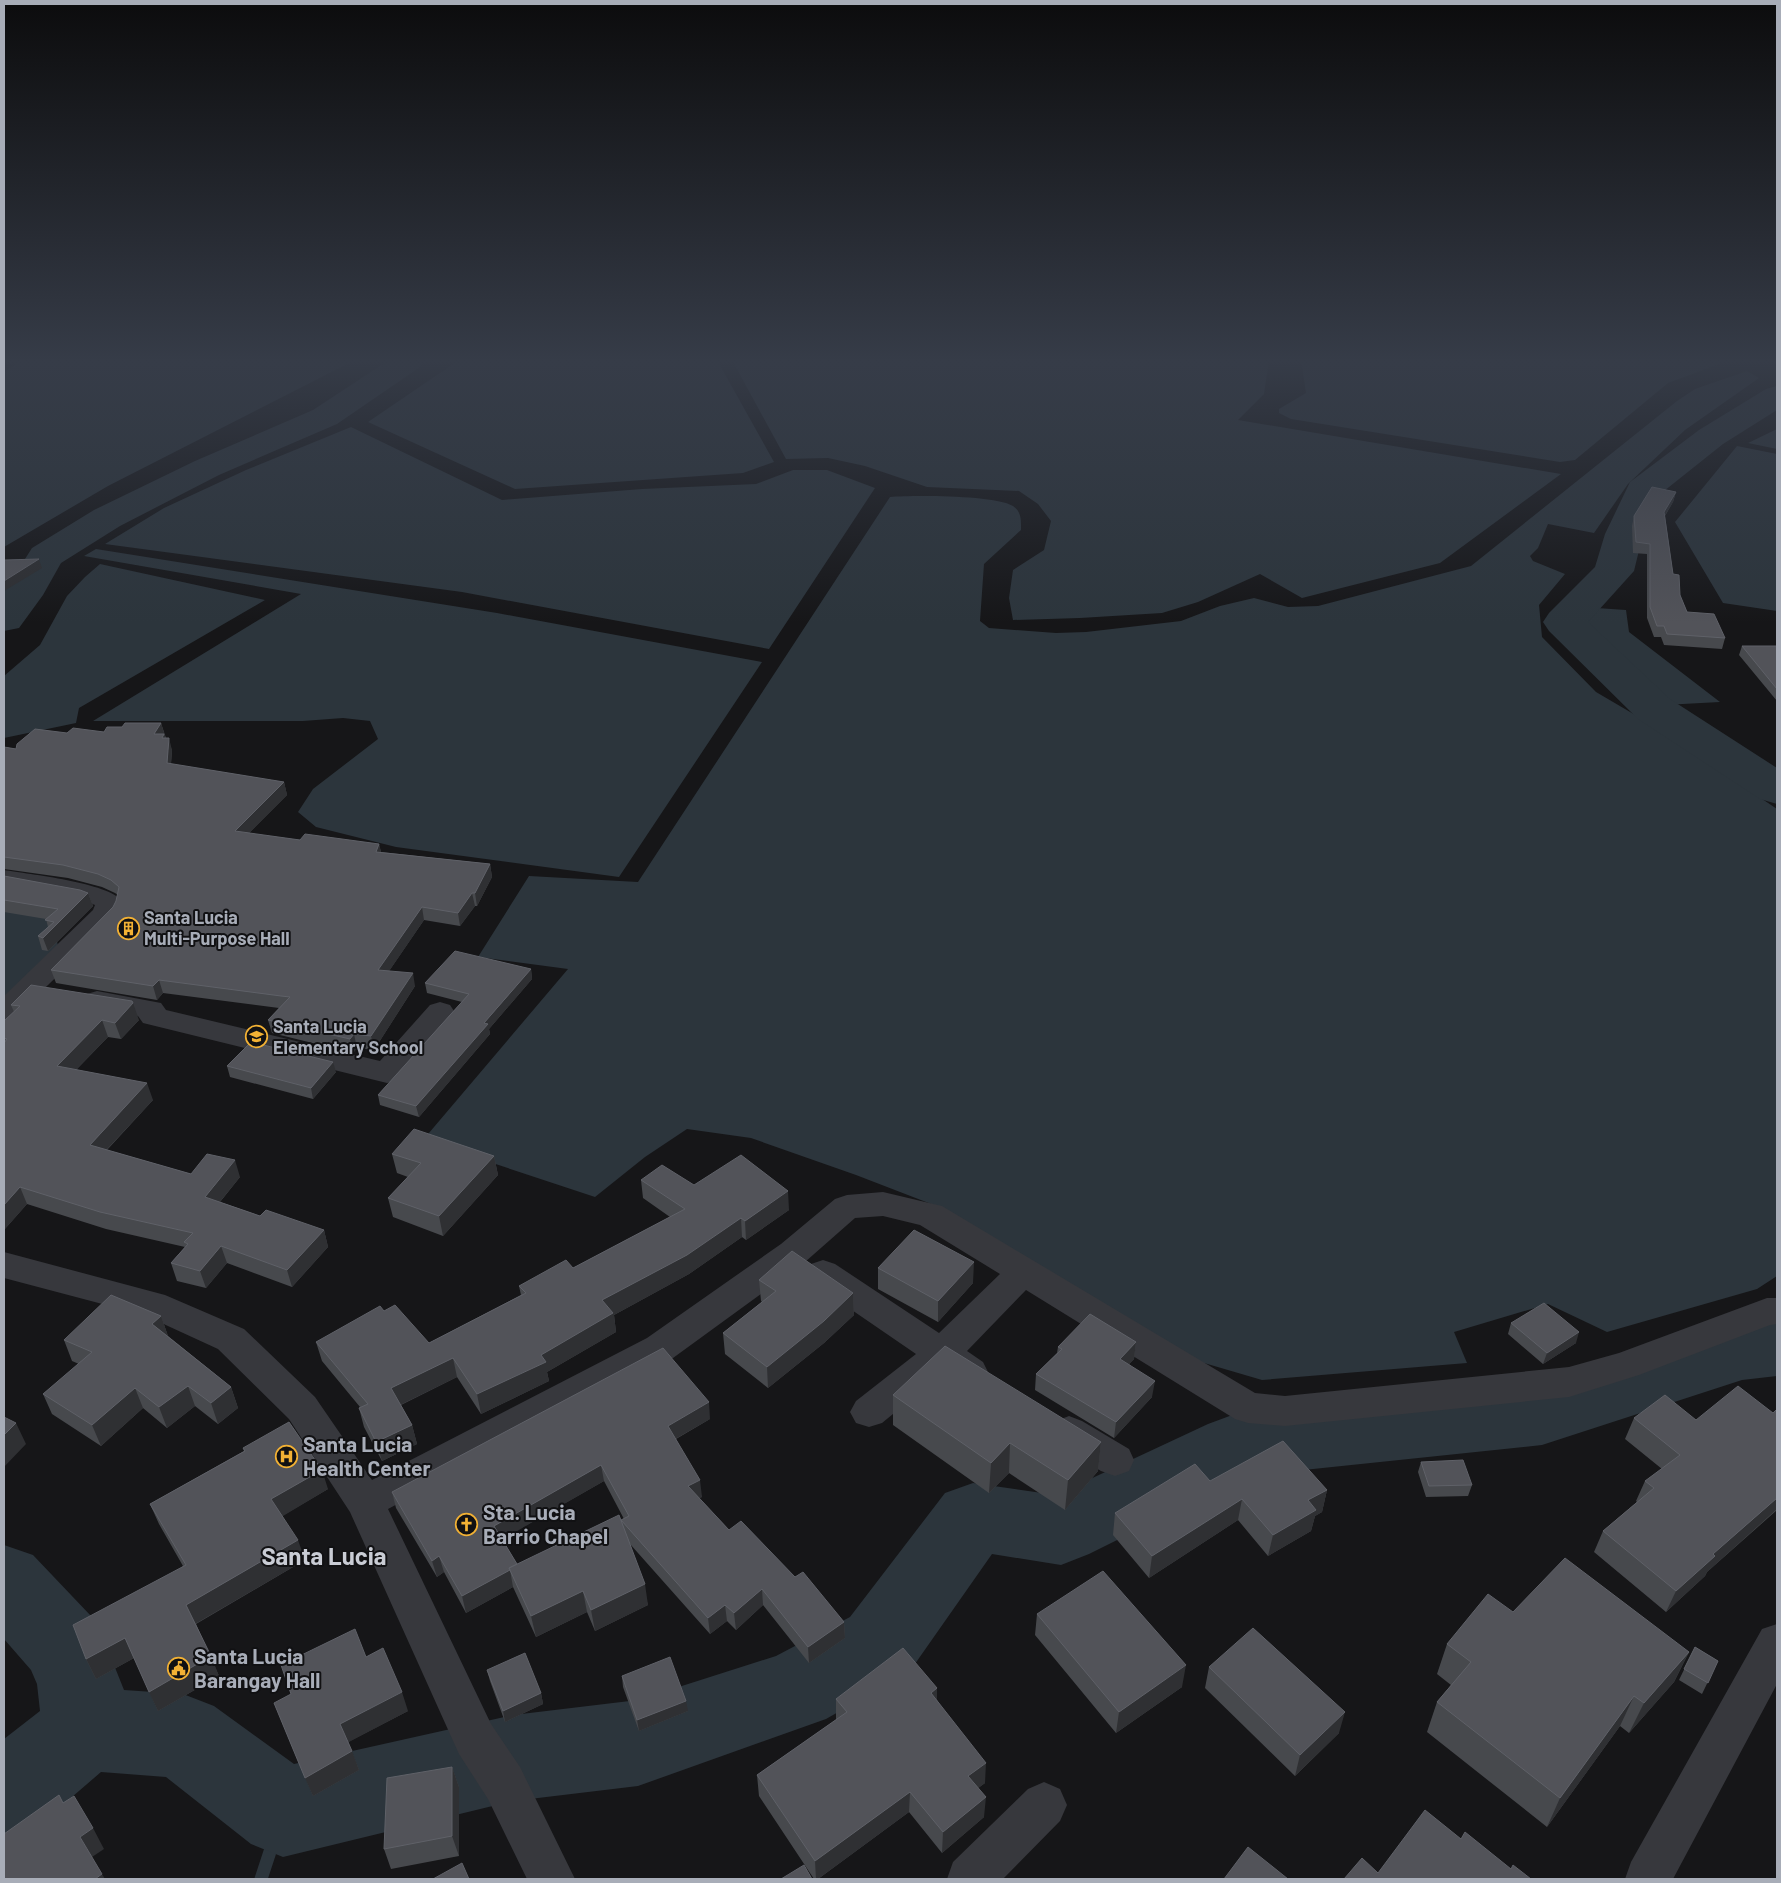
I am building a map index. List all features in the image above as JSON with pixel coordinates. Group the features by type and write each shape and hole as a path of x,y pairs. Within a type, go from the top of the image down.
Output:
{"street":[{"path":"4,878 92,894 109,901 106,914 4,1012"},
{"path":"28,989 152,1009 153,1016 387,1073 440,1011"},
{"path":"365,1502 660,1348 793,1253 846,1207 883,1204 930,1215 1022,1273 1248,1408 1285,1411 1569,1382 1626,1364 1766,1312 1777,1311"},
{"path":"793,1253 941,1354 999,1389"},
{"path":"4,1265 153,1304 231,1339 302,1408 365,1502 476,1739 504,1784 552,1879"},
{"path":"869,1412 941,1354 1022,1273"},
{"path":"1040,1414 1115,1460"},
{"path":"1648,1879 1777,1643"},
{"path":"970,1879 1044,1805"}],"shaded area":[{"path":"4,448 183,448 108,486 4,547"},
{"path":"300,448 394,448 502,500 642,489 756,484 793,470 827,470 875,488 769,649 462,592 105,544 164,508 246,470"},
{"path":"425,448 766,448 774,462 743,473 515,489"},
{"path":"780,448 1405,448 1561,474 1440,563 1302,598 1260,574 1198,602 1162,613 1013,620 1009,598 1013,570 1044,550 1051,521 1038,504 1019,491 927,487 865,466 828,458 786,459"},
{"path":"1472,448 1590,448 1575,460 1560,462"},
{"path":"1618,448 1666,448 1628,484 1594,533 1548,524 1538,548 1530,556 1533,561 1565,574 1539,605 1542,637 1596,692 1654,726 1777,809 1777,1276 1757,1289 1607,1332 1548,1304 1454,1332 1467,1363 1262,1380 1187,1358 939,1207 751,1138 687,1129 645,1157 595,1197 423,1140 568,969 478,957 529,876 638,882 890,497 934,496 972,498 1003,502 1013,506 1018,511 1021,530 984,564 980,621 989,628 1056,633 1086,632 1181,621 1220,606 1254,598 1288,607 1318,606 1471,566"},
{"path":"1735,448 1746,448 1777,454 1777,611 1723,603 1675,522"},
{"path":"96,549 497,613 762,662 619,877 396,847 316,827 298,812 313,789 378,739 370,721 343,718 303,721 93,721 301,594 84,556"},
{"path":"100,564 265,600 79,708 76,723 4,738 4,676 40,645 67,596"},
{"path":"1582,607 1626,610 1629,632 1720,702 1664,705 1574,625"}],"building":[{"path":"1652,487 1676,492 1664,512 1673,574 1679,575 1680,595 1687,612 1714,614 1725,638 1667,634 1664,626 1657,626 1650,607 1650,544 1636,542 1634,516"},
{"path":"39,559 4,581 4,560"},
{"path":"1742,646 1777,646 1777,689"},
{"path":"125,723 161,723 154,734 164,734 162,738 169,738 167,763 284,782 235,831 300,840 305,834 379,844 376,852 490,864 475,893 472,893 458,913 422,907 378,970 413,973 371,1036 354,1034 350,1039 268,1020 290,997 159,980 153,986 51,970 113,907 119,887 111,880 98,874 63,865 4,857 4,747 16,749 17,744 35,729 67,733 73,728 104,732 107,727 122,727"},
{"path":"4,876 88,893 43,938 38,936 54,922 45,920 58,909 4,900"},
{"path":"455,951 531,969 484,1023 488,1024 416,1106 378,1095 469,994 425,983"},
{"path":"31,985 132,1001 133,1003 115,1023 102,1020 57,1066 147,1083 90,1145 191,1174 207,1154 235,1160 205,1197 260,1216 266,1210 324,1230 287,1270 221,1246 200,1271 171,1263 188,1244 184,1242 193,1233 100,1212 20,1187 4,1205 4,1043 7,1039 4,1038 4,1021 20,1006 11,1005"},
{"path":"251,1042 333,1062 311,1088 227,1066"},
{"path":"414,1129 494,1156 439,1216 388,1198 421,1163 392,1154"},
{"path":"741,1155 788,1191 745,1221 741,1218 687,1255 602,1300 613,1313 541,1355 546,1362 477,1394 453,1358 391,1388 412,1425 376,1442 359,1408 368,1404 316,1342 380,1306 384,1311 395,1305 429,1343 526,1293 519,1286 566,1260 573,1268 685,1209 641,1180 662,1165 694,1185"},
{"path":"914,1230 974,1262 938,1301 878,1268"},
{"path":"792,1251 853,1293 824,1321 767,1367 723,1333 776,1291 759,1280"},
{"path":"111,1295 161,1316 152,1324 231,1387 211,1403 188,1386 159,1407 135,1388 92,1425 43,1394 92,1352 64,1340"},
{"path":"1544,1303 1579,1332 1547,1353 1511,1323"},
{"path":"1090,1314 1136,1342 1120,1359 1155,1381 1116,1422 1036,1374 1062,1349 1058,1347"},
{"path":"945,1346 1101,1442 1068,1480 1010,1443 991,1463 893,1395"},
{"path":"663,1348 709,1402 668,1426 700,1480 688,1486 729,1530 741,1521 795,1577 803,1572 844,1622 808,1647 762,1589 734,1613 725,1605 708,1618 621,1520 629,1516 601,1465 494,1526 517,1564 509,1568 510,1570 462,1596 439,1556 432,1561 392,1492"},
{"path":"1738,1386 1773,1413 1777,1409 1777,1498 1713,1554 1715,1556 1676,1591 1603,1531 1654,1488 1645,1481 1680,1455 1634,1418 1665,1395 1696,1420"},
{"path":"4,1417 16,1423 4,1435"},
{"path":"289,1422 322,1470 271,1499 298,1540 186,1605 211,1656 149,1692 125,1638 86,1659 73,1625 186,1565 150,1504 245,1451 243,1448"},
{"path":"1283,1441 1327,1490 1308,1500 1316,1510 1273,1535 1242,1499 1152,1556 1115,1513 1195,1464 1210,1481"},
{"path":"1463,1460 1472,1485 1429,1486 1421,1462"},
{"path":"619,1515 645,1584 591,1610 583,1591 531,1616 509,1568"},
{"path":"1565,1558 1689,1652 1644,1703 1634,1696 1560,1798 1437,1702 1471,1662 1447,1644 1488,1594 1513,1612"},
{"path":"1103,1571 1186,1665 1119,1712 1037,1614"},
{"path":"1253,1628 1345,1712 1300,1755 1209,1667"},
{"path":"355,1629 366,1657 383,1648 402,1692 340,1724 352,1751 305,1778 274,1703 291,1694 281,1665"},
{"path":"1695,1647 1718,1661 1708,1683 1684,1669"},
{"path":"903,1648 937,1688 931,1693 986,1763 968,1776 986,1797 943,1832 910,1792 815,1861 757,1775 847,1712 836,1699"},
{"path":"525,1653 541,1693 503,1711 487,1670"},
{"path":"670,1657 686,1701 637,1720 622,1676"},
{"path":"452,1767 452,1836 384,1849 387,1778"},
{"path":"59,1795 63,1803 74,1796 93,1828 80,1837 102,1874 95,1879 4,1879 4,1834"},
{"path":"1425,1810 1461,1839 1465,1832 1511,1869 1513,1865 1531,1879 1344,1879 1362,1858 1378,1873"},
{"path":"1248,1847 1288,1879 1224,1879"},
{"path":"462,1863 469,1879 433,1879"},
{"path":"804,1865 812,1879 781,1879"}],"waterway":[{"path":"4,619 23,595 46,556 107,518 207,468 254,448"},
{"path":"1697,448 1643,490 1624,534 1614,571 1564,622 1654,709 1777,789"},
{"path":"4,927 27,928 31,950 4,990"},
{"path":"86,1729 183,1736 283,1812 513,1758 638,1743 796,1690 880,1644 973,1517 1061,1530 1235,1446 1542,1415 1742,1352 1777,1348"},
{"path":"4,1581 61,1643 80,1683 86,1729"},
{"path":"4,1796 86,1729"},
{"path":"261,1879 283,1812"}],"place":[{"name":"Santa Lucia Multi-Purpose Hall","path":"128,928"},
{"name":"Santa Lucia Elementary School","path":"257,1037"},
{"name":"Santa Lucia Health Center","path":"287,1457"},
{"name":"Sta. Lucia Barrio Chapel","path":"467,1525"},
{"name":"Santa Lucia Barangay Hall","path":"178,1669"}],"district":[{"name":"Santa Lucia","path":"324,1557"}]}
